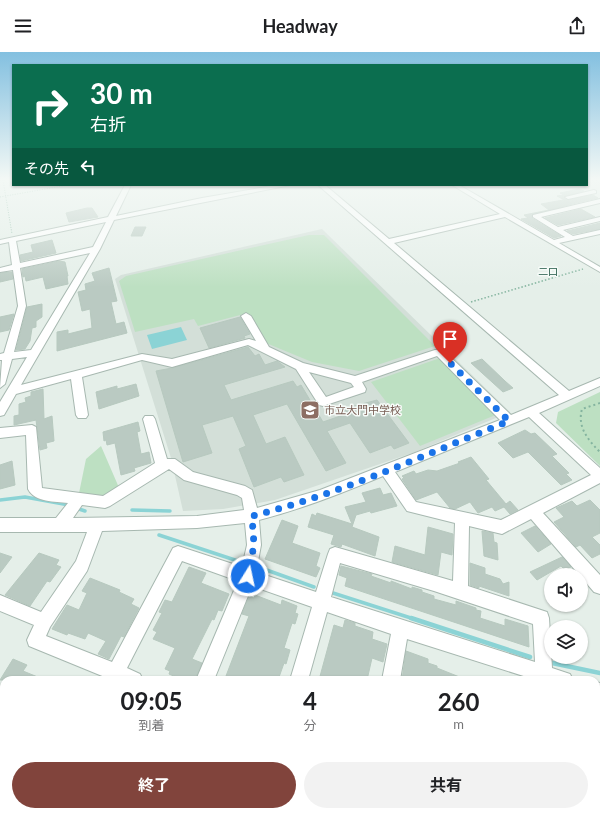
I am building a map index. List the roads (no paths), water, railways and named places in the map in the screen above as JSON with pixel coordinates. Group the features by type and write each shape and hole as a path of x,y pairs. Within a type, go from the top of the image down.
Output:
{"street":[{"path":"0,412 7,394 35,353 96,249 113,216"},
{"path":"0,242 127,216"},
{"path":"357,216 568,396"},
{"path":"388,242 504,216"},
{"path":"508,216 600,270"},
{"path":"537,216 535,216 572,238"},
{"path":"558,229 600,219"},
{"path":"553,242 600,232"},
{"path":"0,384 3,357 22,306 12,239"},
{"path":"0,270 96,249"},
{"path":"246,316 265,349"},
{"path":"7,394 142,357 160,362 172,363 249,342 300,366 355,380 439,352 509,421"},
{"path":"3,357 35,353"},
{"path":"300,366 323,402 361,389 355,380"},
{"path":"76,374 82,415"},
{"path":"0,525 97,525 197,522 252,516 287,507 386,470 531,412 600,382"},
{"path":"386,470 412,507 502,528 600,476 531,412"},
{"path":"149,419 162,465"},
{"path":"0,433 32,430 34,490 39,493 78,500 105,502 162,465 171,462 188,476 240,490 247,494 252,516 254,545 248,576 207,676"},
{"path":"60,525 78,500"},
{"path":"534,512 600,586"},
{"path":"460,592 462,518"},
{"path":"97,525 82,566 44,621 35,640 125,676"},
{"path":"116,672 178,553 321,602 551,676"},
{"path":"301,676 335,554 541,618 544,674"},
{"path":"0,603 44,621"},
{"path":"392,676 400,628"}],"water":[{"path":"181,327 187,340 152,349 147,335"}],"waterway":[{"path":"0,500 25,497 69,505"},
{"path":"76,508 85,511"},
{"path":"132,510 170,511"},
{"path":"159,535 241,562"},
{"path":"261,568 314,587"},
{"path":"333,593 414,619"},
{"path":"411,618 530,657"},
{"path":"557,664 600,673"}],"place":[{"name":"市立大門中学校","path":"310,410"}],"district":[{"name":"二口","path":"548,271"}]}
